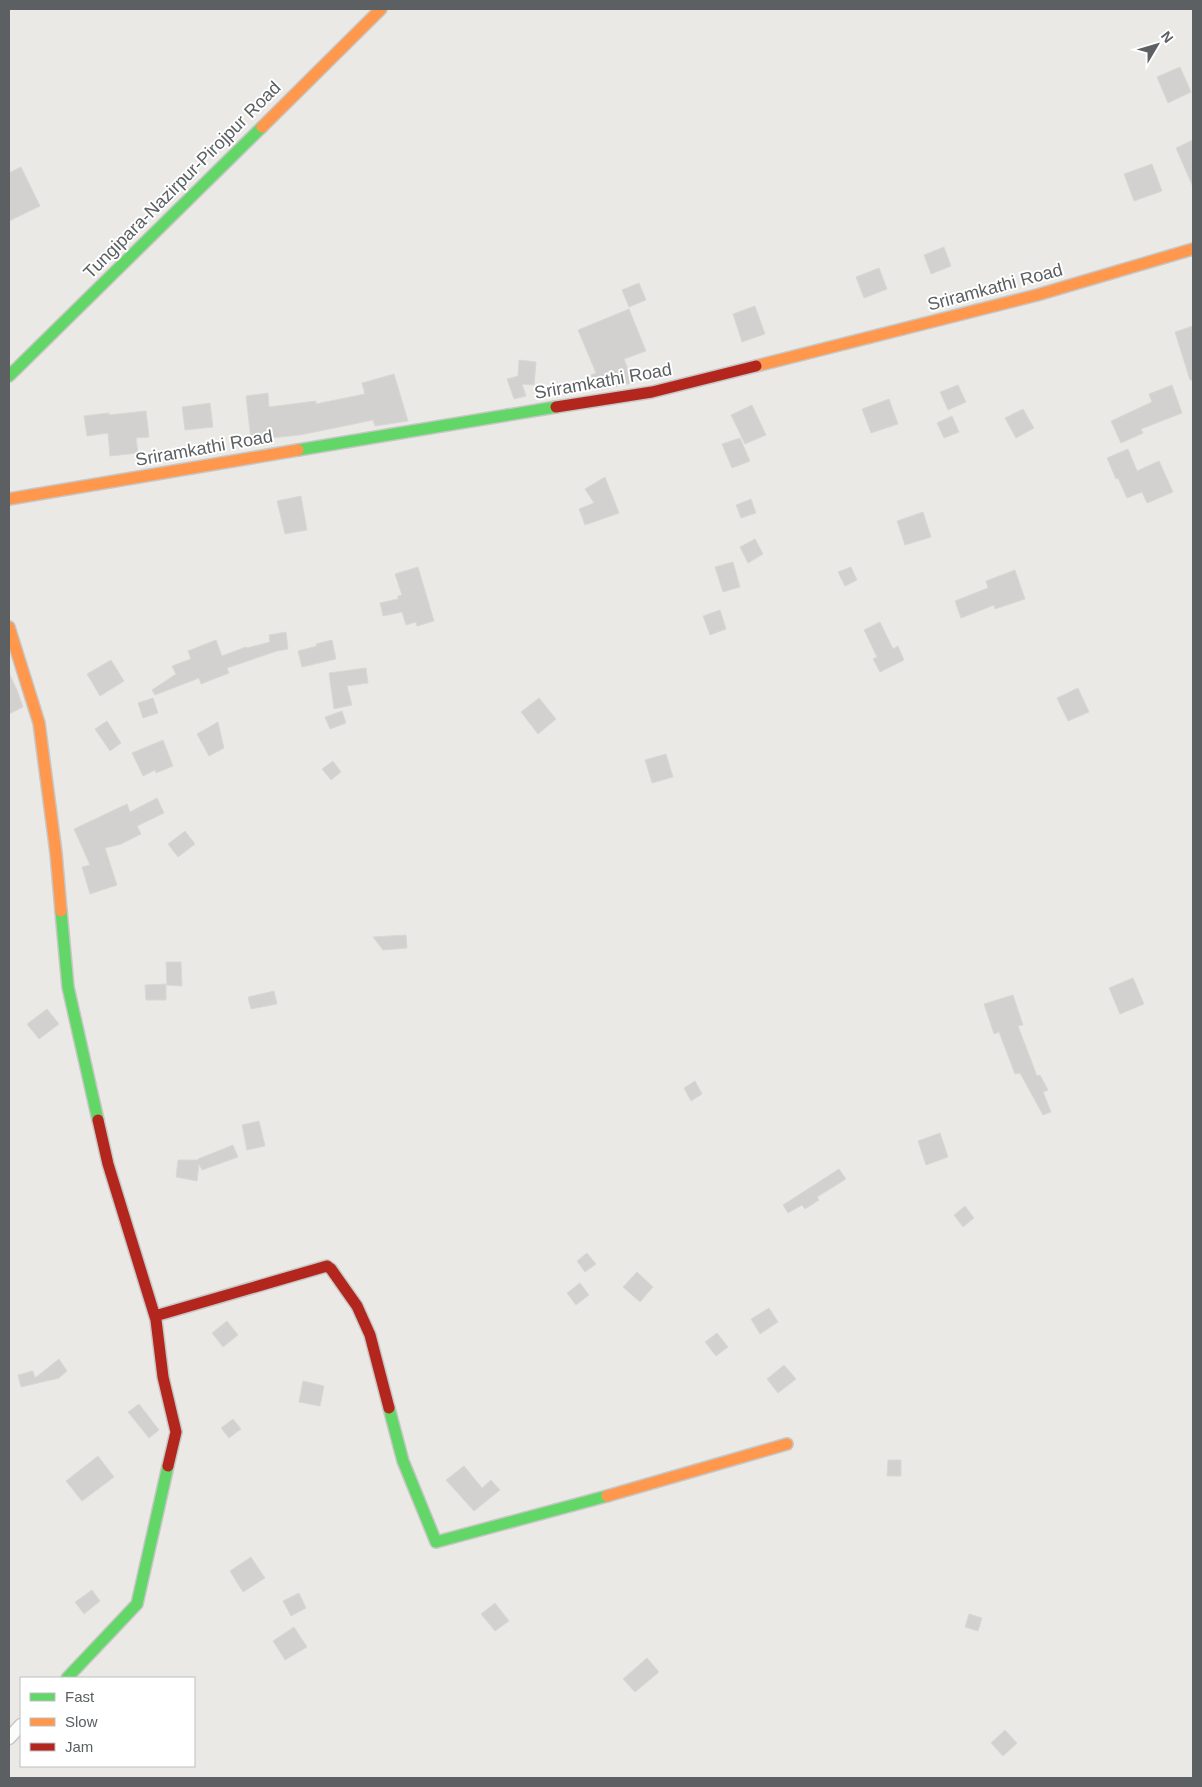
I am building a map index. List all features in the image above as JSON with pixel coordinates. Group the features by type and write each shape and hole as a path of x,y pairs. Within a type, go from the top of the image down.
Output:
{"street":[{"name":"Tungipara-Nazirpur-Pirojpur Road","path":"9,376 381,9"},
{"name":"Sriramkathi Road","path":"9,499 652,392 1037,295 1193,249"},
{"path":"9,627 39,723 56,853 68,988 108,1164 155,1316 163,1377 176,1432 137,1604 68,1677"},
{"path":"155,1316 327,1266 331,1269 357,1306 370,1335 403,1461 436,1542 580,1504 787,1444"},
{"path":"9,1738 20,1726"}],"building":[{"path":"1180,67 1191,92 1168,103 1157,77"},
{"path":"1193,140 1193,187 1176,148"},
{"path":"1152,164 1162,191 1134,201 1124,174"},
{"path":"21,167 40,206 9,221 9,173"},
{"path":"944,247 951,266 931,274 924,255"},
{"path":"879,268 887,289 864,298 856,277"},
{"path":"639,283 646,300 629,307 622,290"},
{"path":"755,306 765,334 742,342 733,314"},
{"path":"629,309 646,351 624,359 633,383 597,390 591,375 596,373 578,330"},
{"path":"1193,326 1193,380 1190,380 1175,332"},
{"path":"519,360 536,362 534,385 522,384 526,396 514,399 507,379 518,376"},
{"path":"394,374 408,421 375,426 373,420 300,435 251,440 246,396 268,393 269,407 316,401 316,404 365,394 362,383"},
{"path":"958,385 966,402 948,410 940,392"},
{"path":"1172,385 1182,413 1141,429 1143,433 1121,443 1111,421 1152,402 1149,394"},
{"path":"889,399 898,424 871,433 862,409"},
{"path":"210,403 213,427 185,430 182,407"},
{"path":"752,405 766,435 745,444 731,415"},
{"path":"1023,409 1034,428 1016,438 1005,418"},
{"path":"146,411 149,437 136,438 138,453 110,456 108,433 87,436 84,416"},
{"path":"952,416 959,432 944,438 937,423"},
{"path":"740,438 750,461 732,468 722,444"},
{"path":"1128,449 1137,471 1159,461 1173,492 1147,503 1142,492 1127,498 1107,458"},
{"path":"605,477 619,513 585,525 579,509 594,503 585,489"},
{"path":"301,496 307,530 285,534 277,501"},
{"path":"751,499 756,513 741,518 736,505"},
{"path":"923,512 931,537 905,545 897,521"},
{"path":"755,539 763,554 748,563 740,547"},
{"path":"733,562 740,587 723,592 715,567"},
{"path":"418,567 434,621 417,626 416,622 406,625 402,612 383,616 380,603 398,599 398,596 402,595 395,574"},
{"path":"851,567 857,580 845,586 838,572"},
{"path":"1015,570 1025,599 995,609 994,605 961,618 955,601 988,588 986,581"},
{"path":"720,610 726,629 710,635 703,616"},
{"path":"880,622 893,649 898,646 904,660 880,672 873,659 877,657 864,630"},
{"path":"286,632 288,649 227,668 229,673 201,684 199,678 155,695 152,690 176,674 172,666 191,659 188,651 216,640 222,656 246,647 270,642 269,635"},
{"path":"332,640 336,659 302,667 298,651"},
{"path":"111,660 124,681 100,696 87,674"},
{"path":"366,668 368,683 347,686 352,705 334,709 329,673"},
{"path":"9,673 23,707 9,714"},
{"path":"1078,688 1089,712 1068,721 1057,698"},
{"path":"153,698 158,713 143,718 138,703"},
{"path":"539,698 556,719 538,734 521,712"},
{"path":"342,711 346,723 330,729 325,717"},
{"path":"107,721 121,743 110,751 95,729"},
{"path":"218,722 224,748 209,756 197,734"},
{"path":"163,740 173,766 156,773 155,770 143,776 132,753"},
{"path":"666,754 673,777 652,783 645,760"},
{"path":"333,761 341,772 331,780 322,769"},
{"path":"157,798 164,813 137,826 141,834 121,844 105,848 117,885 90,894 82,867 90,865 74,829 127,804 130,812"},
{"path":"185,831 195,844 178,857 168,844"},
{"path":"406,935 407,948 383,950 373,937"},
{"path":"166,962 181,962 182,986 167,985"},
{"path":"1133,978 1144,1004 1120,1014 1109,988"},
{"path":"166,984 166,1000 146,1000 145,985"},
{"path":"274,991 277,1004 251,1009 248,997"},
{"path":"1013,995 1023,1025 1018,1026 1037,1076 1040,1075 1048,1090 1043,1092 1051,1112 1043,1115 1020,1073 1015,1074 999,1032 994,1034 984,1004"},
{"path":"47,1009 59,1024 39,1039 27,1024"},
{"path":"695,1081 702,1094 691,1101 684,1088"},
{"path":"259,1121 265,1146 247,1150 242,1125"},
{"path":"940,1133 948,1157 926,1165 918,1141"},
{"path":"233,1145 238,1157 202,1170 199,1164 197,1181 176,1177 178,1160 198,1160"},
{"path":"839,1169 846,1179 817,1197 819,1200 805,1209 802,1205 788,1213 783,1205"},
{"path":"965,1206 974,1218 963,1227 954,1215"},
{"path":"587,1253 596,1264 585,1272 577,1261"},
{"path":"637,1272 653,1287 640,1302 623,1287"},
{"path":"580,1283 589,1295 576,1305 567,1293"},
{"path":"769,1308 778,1322 760,1334 751,1319"},
{"path":"227,1321 238,1335 223,1347 212,1333"},
{"path":"717,1333 728,1347 716,1356 705,1342"},
{"path":"59,1359 67,1371 59,1378 21,1387 18,1375 33,1371 35,1378"},
{"path":"784,1365 796,1379 778,1393 767,1379"},
{"path":"303,1381 324,1386 320,1406 299,1402"},
{"path":"139,1404 159,1430 149,1438 128,1412"},
{"path":"233,1419 241,1429 229,1438 221,1428"},
{"path":"98,1456 114,1477 82,1501 66,1481"},
{"path":"888,1460 901,1460 901,1476 887,1476"},
{"path":"464,1466 482,1488 491,1480 500,1490 474,1511 446,1480"},
{"path":"251,1557 265,1578 243,1592 230,1571"},
{"path":"92,1590 100,1601 84,1614 75,1602"},
{"path":"299,1593 306,1608 291,1616 283,1601"},
{"path":"495,1603 509,1621 495,1631 481,1614"},
{"path":"969,1614 982,1618 978,1631 965,1627"},
{"path":"294,1627 307,1647 285,1660 273,1641"},
{"path":"647,1658 659,1672 635,1692 623,1679"},
{"path":"1005,1730 1017,1743 1003,1756 991,1743"}],"traffic: fast":[{"path":"9,376 262,127"},
{"path":"298,450 556,407"},
{"path":"61,911 68,987 98,1120"},
{"path":"389,1408 403,1461 436,1542 607,1496"},
{"path":"68,1677 137,1604 168,1466"}],"traffic: slow":[{"path":"262,127 381,9"},
{"path":"756,366 1037,295 1193,249"},
{"path":"9,499 298,450"},
{"path":"9,627 39,723 56,853 61,911"},
{"path":"607,1496 787,1444"}],"traffic: jam":[{"path":"556,407 652,392 756,366"},
{"path":"98,1120 108,1164 156,1320 163,1377 176,1432 168,1466"},
{"path":"155,1316 327,1266 357,1306 370,1335 389,1408"}]}
